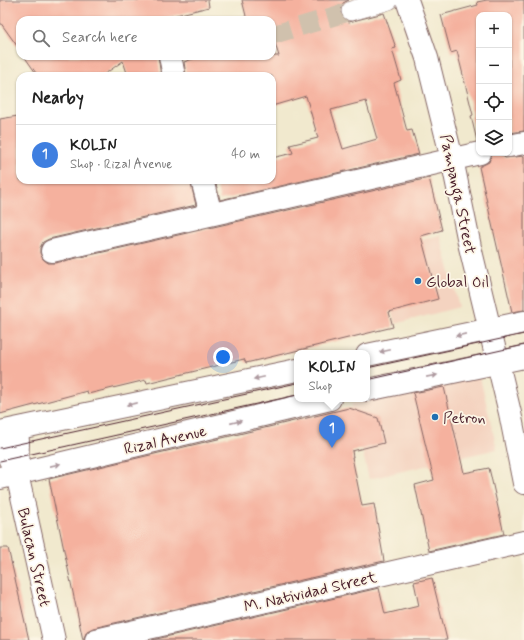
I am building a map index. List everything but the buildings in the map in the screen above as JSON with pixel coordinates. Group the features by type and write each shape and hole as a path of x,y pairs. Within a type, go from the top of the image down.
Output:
{"street":[{"path":"351,11 389,0"},
{"name":"Pampanga Street","path":"407,0 427,58 452,159 470,247 498,363 524,483"},
{"path":"171,60 173,72"},
{"path":"512,145 524,143"},
{"path":"52,251 476,154"},
{"path":"203,184 211,214"},
{"path":"370,354 524,322"},
{"path":"370,389 524,357"},
{"path":"6,434 294,371"},
{"name":"Rizal Avenue","path":"8,476 317,402"},
{"name":"Bulacan Street","path":"6,434 8,476 54,640"},
{"name":"M. Natividad Street","path":"96,640 524,542"}],"shaded area":[{"path":"440,235 459,307 395,324 376,252"},
{"path":"479,373 497,449 369,479 351,403 370,402 370,399"}],"tunnel":[{"path":"276,34 351,11"}],"tram line":[{"path":"370,367 524,334"},
{"path":"370,379 524,345"},
{"path":"0,448 294,384"},
{"path":"0,461 294,396"}],"place":[{"name":"Global Oil","path":"418,281"},
{"name":"Petron","path":"435,417"},
{"name":"KOLIN","path":"332,448"}]}
